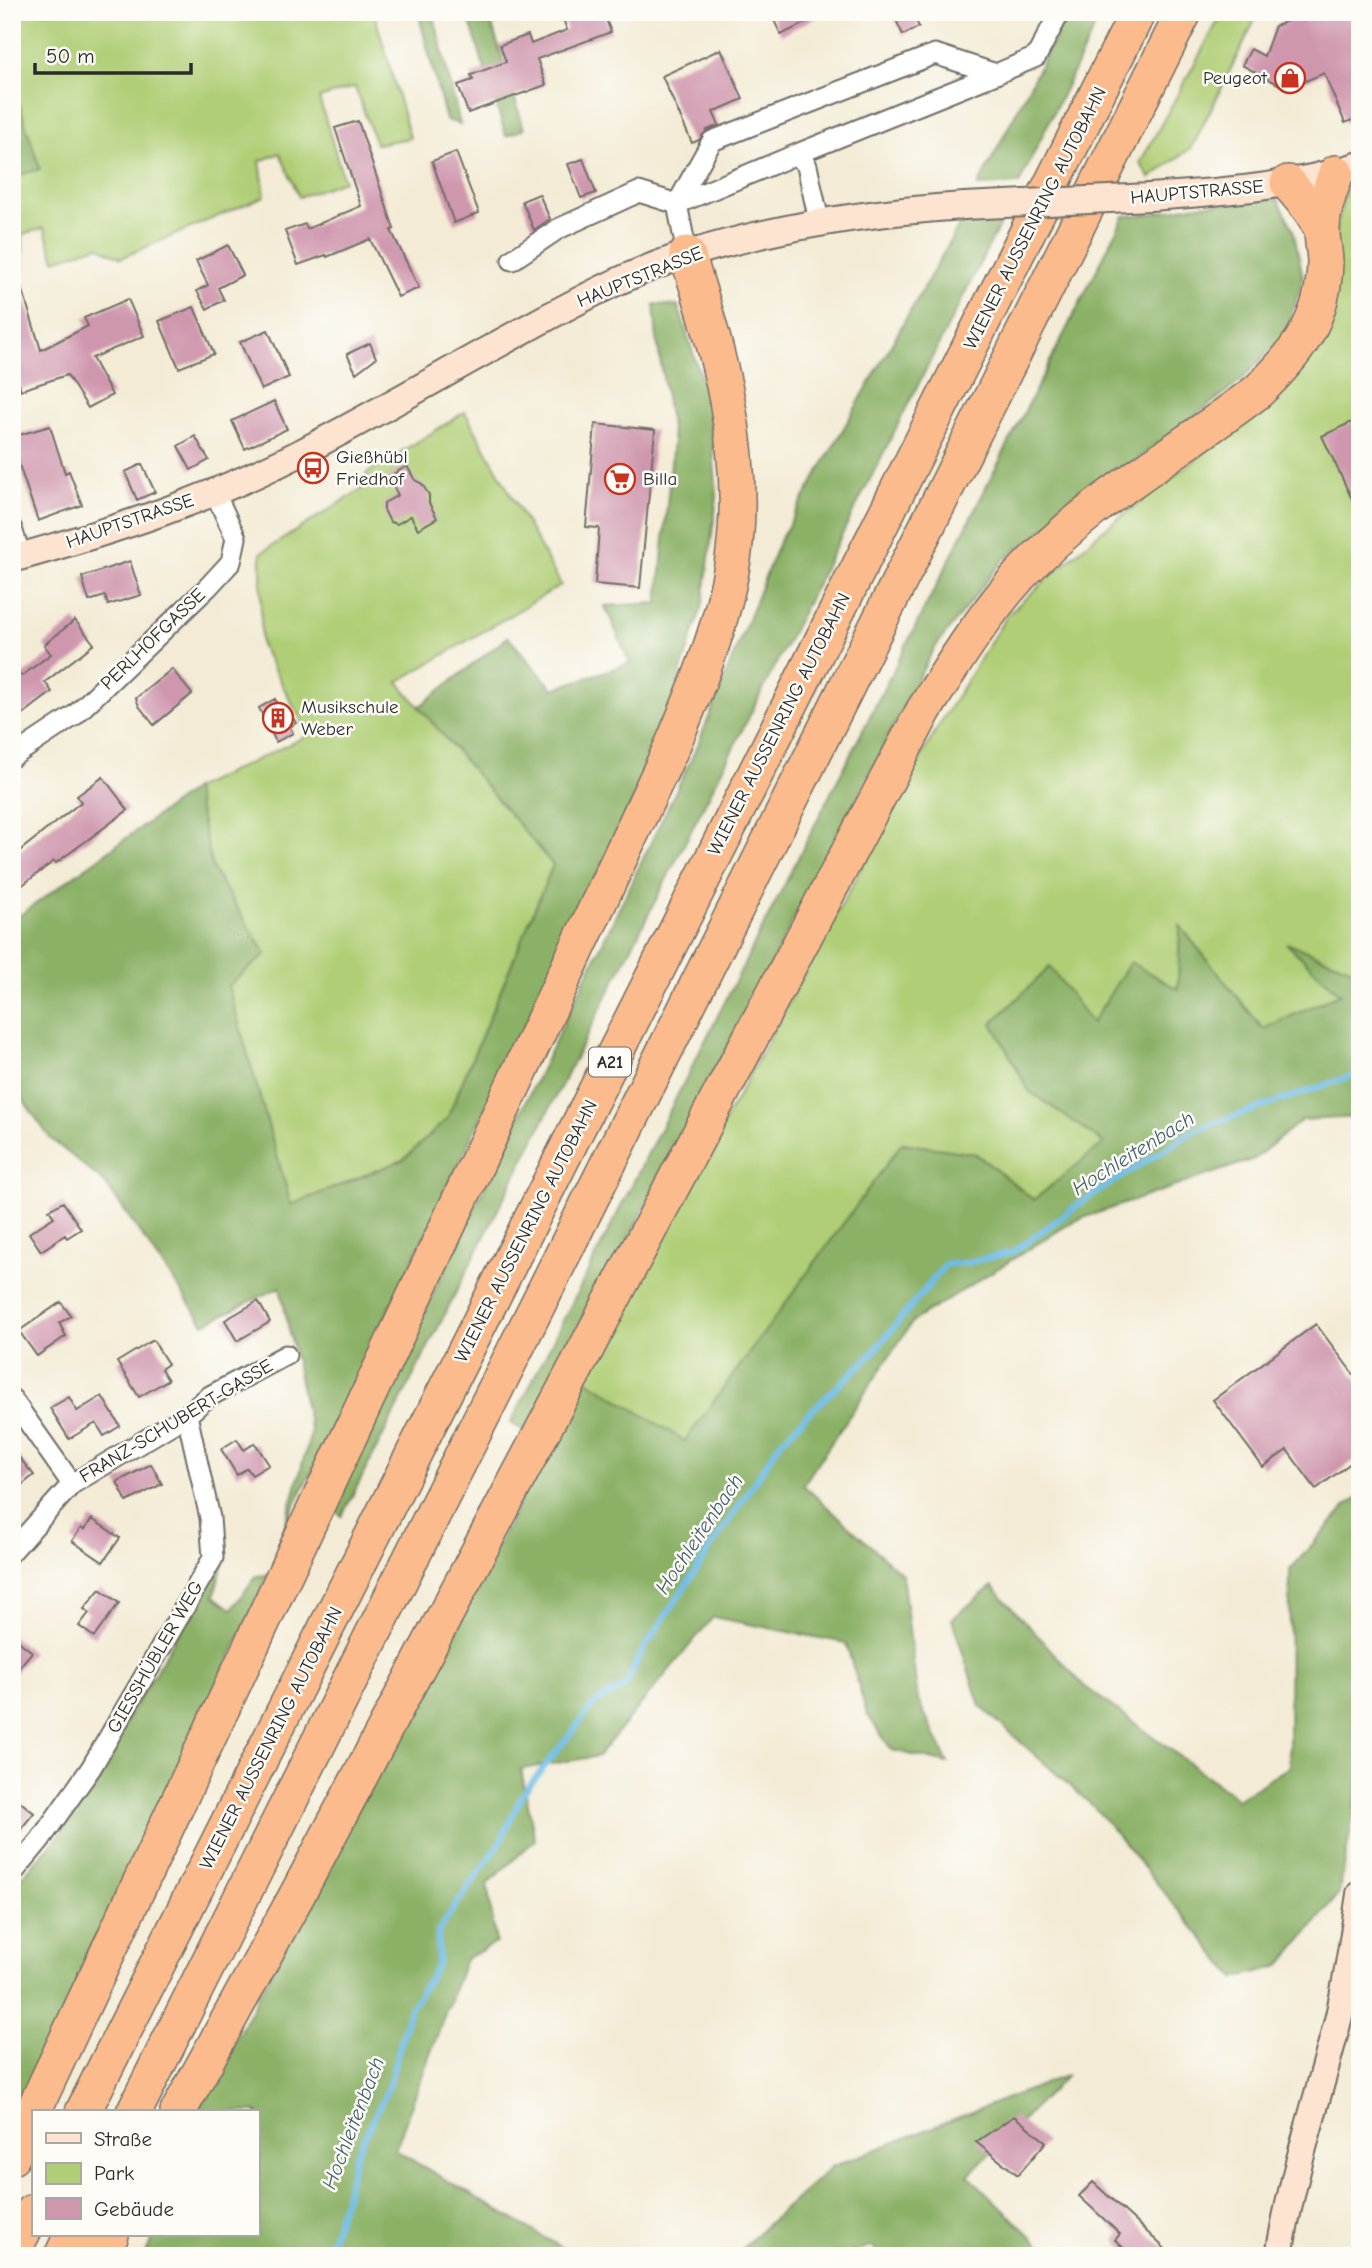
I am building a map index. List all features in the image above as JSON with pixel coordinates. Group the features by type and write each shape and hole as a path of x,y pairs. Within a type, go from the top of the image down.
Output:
{"highway":[{"name":"WIENER AUSSENRING AUTOBAHN","path":"84,2110 1138,12"},
{"name":"WIENER AUSSENRING AUTOBAHN","path":"135,2110 1184,12"},
{"path":"179,2110 297,1895 924,710 969,639 1022,573 1104,502 1257,392 1297,350 1311,328 1320,304 1325,262 1322,229 1326,203 1348,169"},
{"path":"1288,183 1310,209 1322,229"},
{"path":"34,2110 673,744 707,660 723,605 734,552 737,506 735,452 708,317 687,254"},
{"path":"12,2157 32,2114"},
{"path":"12,2253 32,2213"},
{"path":"62,2256 72,2236"},
{"path":"99,2256 110,2236"}],"main road":[{"name":"HAUPTSTRASSE","path":"17,558 102,533 215,492 306,450 609,285 687,254 819,221 902,210 1219,192 1288,183 1348,169"},
{"path":"1279,2256 1285,2219 1339,2015 1352,1953 1360,1894"}],"street":[{"path":"512,260 558,229 639,192 677,204 1036,57 1060,12"},
{"path":"687,254 677,204 712,141 936,54 996,74"},
{"path":"797,154 807,166 819,221"},
{"name":"PERLHOFGASSE","path":"12,757 75,715 231,562 236,538 215,492"},
{"path":"12,528 17,558"},
{"name":"FRANZ-SCHUBERT-GASSE","path":"12,1552 72,1484 187,1415 208,1397 286,1355"},
{"path":"12,1399 72,1484"},
{"name":"GIESSHÜBLER WEG","path":"12,1874 40,1840 91,1768 213,1558 210,1518 187,1415"}],"green space":[{"path":"12,12 374,12 410,138 376,144 355,87 319,98 344,181 299,197 280,153 260,161 265,196 121,258 98,246 55,260 44,228 23,234 23,269 12,271 12,177 39,168 12,82"},
{"path":"418,12 433,12 460,124 446,120"},
{"path":"467,12 488,12 524,129 506,136"},
{"path":"1068,12 1102,12 1019,184 978,186"},
{"path":"1223,12 1259,12 1192,147 1150,178 1140,163"},
{"path":"12,82 40,169 12,177"},
{"path":"1360,186 1360,972 1288,944 1340,994 1263,1029 1180,927 1178,989 1091,1023 1050,968 1029,1091 1105,1143 1034,1200 976,1154 902,1143 685,1442 585,1379 936,730 1008,614 1098,534 1258,412 1335,235 1346,190"},
{"path":"1278,199 1293,229 1303,277 1286,333 1241,381 1003,560 933,650 528,1433 511,1423 1124,216 1196,205"},
{"path":"1001,222 342,1516 330,1507 697,747 779,542 960,224"},
{"path":"654,304 678,306 709,402 717,497 703,603 653,758 285,1526 311,1433 280,1287 204,1324 105,1183 50,1138 12,1084 12,921 194,789 213,870 266,954 228,986 291,1205 403,1160 447,1119 553,865 419,707 508,637 553,689 630,663 605,606 658,603 673,441"},
{"path":"465,412 561,585 398,682 553,865 447,1119 403,1160 291,1205 228,986 266,954 213,870 194,789 309,735 261,645 261,553 371,483 366,474"},
{"path":"1180,926 1263,1029 1340,994 1286,943 1360,972 1360,1117 1302,1120 1254,1159 1074,1221 913,1321 803,1485 902,1574 918,1700 948,1763 892,1750 867,1714 846,1643 713,1617 598,1756 521,1769 535,1840 487,1884 496,1943 465,1959 395,2150 576,2256 144,2256 154,2236 259,2236 259,2110 198,2110 585,1379 685,1441 902,1143 976,1154 1034,1200 1104,1143 1029,1091 992,1023 1050,967 1092,1023 1130,962 1178,989"},
{"path":"1360,1497 1360,1777 1339,1894 1280,1966 1235,1978 1095,1808 980,1706 952,1619 992,1586 1084,1686 1238,1799 1289,1767 1290,1570 1346,1506"},
{"path":"226,1551 214,1596 232,1609 256,1576 268,1575 12,2131 12,1887 60,1835"},
{"path":"1067,2075 968,2175 1051,2256 882,2256 871,2246 844,2256 736,2256 831,2167"}],"building":[{"path":"572,12 603,12 611,32 537,59 546,85 468,113 458,85 473,80 471,75 506,62 500,45 528,35 531,44 567,30 562,16"},
{"path":"770,12 827,12 781,35"},
{"path":"912,12 919,27 903,35 895,18"},
{"path":"1327,12 1360,12 1360,117 1345,123 1324,73 1287,89 1242,65 1251,49 1264,56 1275,26 1302,15 1304,21"},
{"path":"721,49 743,99 713,112 719,125 707,130 699,140 692,143 662,76"},
{"path":"358,121 394,229 391,230 419,288 398,297 370,239 327,257 326,255 298,265 285,231 305,224 307,229 361,206 335,128"},
{"path":"456,152 479,213 454,223 432,161"},
{"path":"583,159 596,193 581,198 568,164"},
{"path":"539,194 550,219 534,230 522,201"},
{"path":"228,245 243,275 218,288 224,300 207,309 197,291 208,285 196,261"},
{"path":"16,269 41,350 88,326 84,318 128,299 144,336 92,358 112,395 88,408 67,375 21,390 12,362 12,270"},
{"path":"194,307 214,354 179,368 159,321"},
{"path":"268,330 289,377 261,390 240,342"},
{"path":"370,343 376,358 356,373 347,354"},
{"path":"274,401 287,429 245,449 232,421"},
{"path":"1360,418 1360,516 1322,436"},
{"name":"Billa","path":"595,424 655,430 640,588 595,584 599,528 586,527"},
{"path":"50,426 65,473 69,471 82,505 38,521 12,437"},
{"path":"195,436 209,460 191,470 178,446"},
{"path":"142,464 155,492 137,500 125,472"},
{"path":"407,466 429,495 429,503 437,518 418,529 411,516 397,524 390,522 384,510 384,503 398,495 388,477"},
{"path":"130,561 141,595 108,605 105,596 89,601 82,577"},
{"path":"75,620 94,644 45,682 52,692 23,714 12,699 15,675 23,675 51,654 44,645"},
{"path":"172,669 192,694 154,725 136,698"},
{"name":"Musikschule Weber","path":"275,699 282,713 288,710 296,723 290,727 293,733 276,742 259,708"},
{"path":"103,777 128,810 12,893 12,857 81,802 77,796"},
{"path":"63,1202 81,1229 67,1238 65,1235 41,1251 29,1233 54,1217 49,1210"},
{"path":"258,1301 270,1322 237,1341 225,1320"},
{"path":"61,1302 71,1316 59,1323 66,1336 37,1356 19,1331"},
{"path":"1316,1324 1360,1383 1360,1456 1316,1489 1287,1450 1263,1467 1213,1400"},
{"path":"153,1340 168,1364 161,1369 168,1380 139,1397 117,1362"},
{"path":"102,1396 120,1426 104,1436 96,1423 69,1439 50,1408 69,1397 77,1411"},
{"path":"237,1439 244,1450 255,1443 269,1465 252,1475 247,1468 237,1475 221,1449"},
{"path":"12,1449 34,1475 12,1493"},
{"path":"151,1464 162,1484 127,1502 117,1482"},
{"path":"92,1519 120,1538 103,1562 72,1541"},
{"path":"100,1589 119,1603 94,1637 79,1626 89,1613 84,1609"},
{"path":"12,1636 32,1652 12,1676"},
{"path":"12,1795 34,1813 12,1840"},
{"path":"1014,2116 1046,2142 1018,2175 976,2142"},
{"path":"1093,2182 1173,2256 1132,2256 1115,2240 1120,2234 1079,2196"}],"waterway":[{"name":"Hochleitenbach","path":"326,2256 355,2156 388,2089 410,2009 438,1964 438,1931 499,1844 522,1795 594,1704 626,1685 640,1655 780,1443 871,1355 946,1264 966,1263 1013,1252 1085,1200 1195,1130 1360,1073"}],"place":[{"name":"Peugeot","path":"1290,78"},
{"name":"Gießhübl Friedhof","path":"313,468"},
{"name":"Billa","path":"620,479"},
{"name":"Musikschule Weber","path":"278,718"}]}
